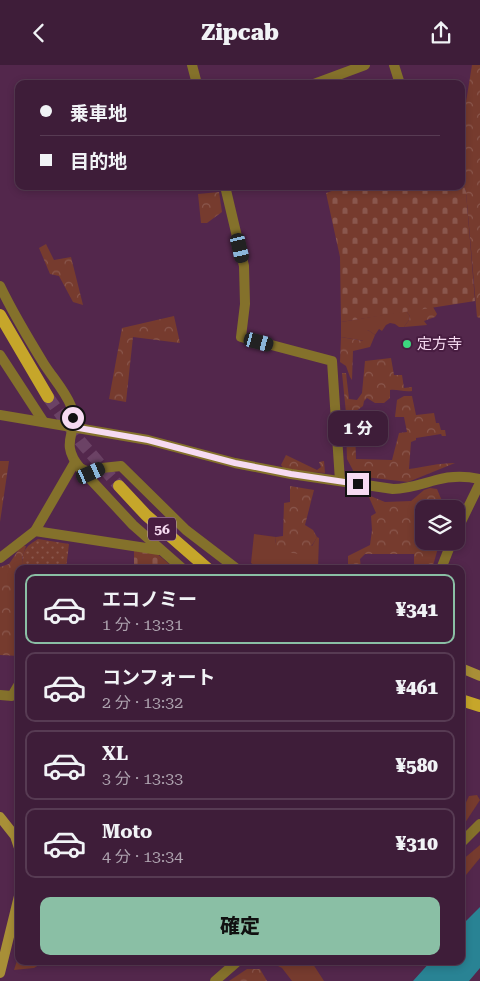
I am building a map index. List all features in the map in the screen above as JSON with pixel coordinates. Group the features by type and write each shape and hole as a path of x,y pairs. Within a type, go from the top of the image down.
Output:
{"main road":[{"path":"0,315 48,397"},
{"name":"56","path":"119,486 166,533 203,565"},
{"path":"465,701 480,706"}],"street":[{"path":"192,65 197,80"},
{"path":"325,80 365,65"},
{"path":"394,65 399,80"},
{"path":"226,190 244,266 245,304 241,337 332,361 340,481"},
{"path":"0,286 27,336 67,397 72,409 73,427 69,446 78,465 133,525 178,565"},
{"path":"0,355 47,422"},
{"path":"0,415 148,440 235,463 291,474 393,489 404,489 438,479 467,476 480,479"},
{"path":"78,465 91,473 102,468 119,466 125,469 186,529 232,565"},
{"path":"0,558 35,531 78,465"},
{"path":"465,514 480,483"},
{"path":"35,531 160,550"},
{"path":"443,565 448,550"},
{"path":"465,670 480,676"},
{"path":"0,695 12,696 15,691"},
{"path":"0,817 15,836"},
{"path":"465,839 480,824"},
{"path":"0,973 3,950 15,910"},
{"path":"215,981 233,965"}],"green space":[{"path":"472,65 480,65 480,318 477,317 465,189 466,102"},
{"path":"465,189 475,301 341,322 340,257 326,193 335,190"},
{"path":"219,192 222,212 207,223 201,223 198,194"},
{"path":"46,244 54,260 71,257 83,305 73,302 59,276 50,274 39,248"},
{"path":"433,307 437,314 435,317 424,321 427,325 404,327 410,316 406,311"},
{"path":"406,311 410,316 404,327 390,323 382,331 379,329 375,335 368,330 364,341 341,337 341,322"},
{"path":"174,316 180,343 133,337 126,402 109,399 122,328"},
{"path":"368,330 375,335 370,347 353,351 352,380 346,366 340,362 341,337 363,341"},
{"path":"391,358 394,375 402,375 404,388 412,387 412,391 390,390 390,398 384,403 375,403 367,398 363,406 352,414 346,413 342,373 346,373 349,399 357,400 362,393 365,361"},
{"path":"404,396 412,396 416,415 434,413 436,423 439,423 441,430 445,430 446,436 441,434 416,438 416,440 411,442 409,469 455,463 408,482 356,476 347,459 346,429 355,429 356,459 392,460 399,433 407,432 404,417 395,417 397,400"},
{"path":"286,455 317,470 321,467 319,462 324,461 325,473 285,470 281,465"},
{"path":"0,461 9,461 0,522"},
{"path":"290,486 314,490 305,525 313,530 317,537 308,549 299,554 275,544 276,537 283,536 284,503 290,502"},
{"path":"430,488 437,489 442,500 415,500 415,550 437,550 433,565 414,565 414,554 365,554 360,559 361,565 348,565 348,556 370,545 371,516 376,513 368,495 385,502 411,501 424,490"},
{"path":"254,534 276,537 275,544 312,546 317,537 319,538 318,565 254,565 251,563"},
{"path":"38,539 69,544 66,565 22,565 24,551"},
{"path":"21,546 26,546 22,565 15,565 15,656 0,655 0,567 9,564"},
{"path":"134,551 155,552 170,565 134,565"},
{"path":"477,795 480,800 465,823 465,804 469,796"},
{"path":"480,845 480,858 465,876 465,858"},
{"path":"16,965 39,965 34,968 14,970"},
{"path":"276,965 314,965 324,981 292,981 282,968"},
{"path":"247,969 260,969 267,981 229,981"}],"shaded area":[{"path":"480,907 480,968 469,981 413,981 427,965 465,965 465,922"}],"tunnel":[{"path":"48,397 80,441 119,486"}],"place":[{"name":"定方寺","path":"407,344"}],"route":[{"path":"73,418 73,427 148,440 235,463 358,484"}]}
